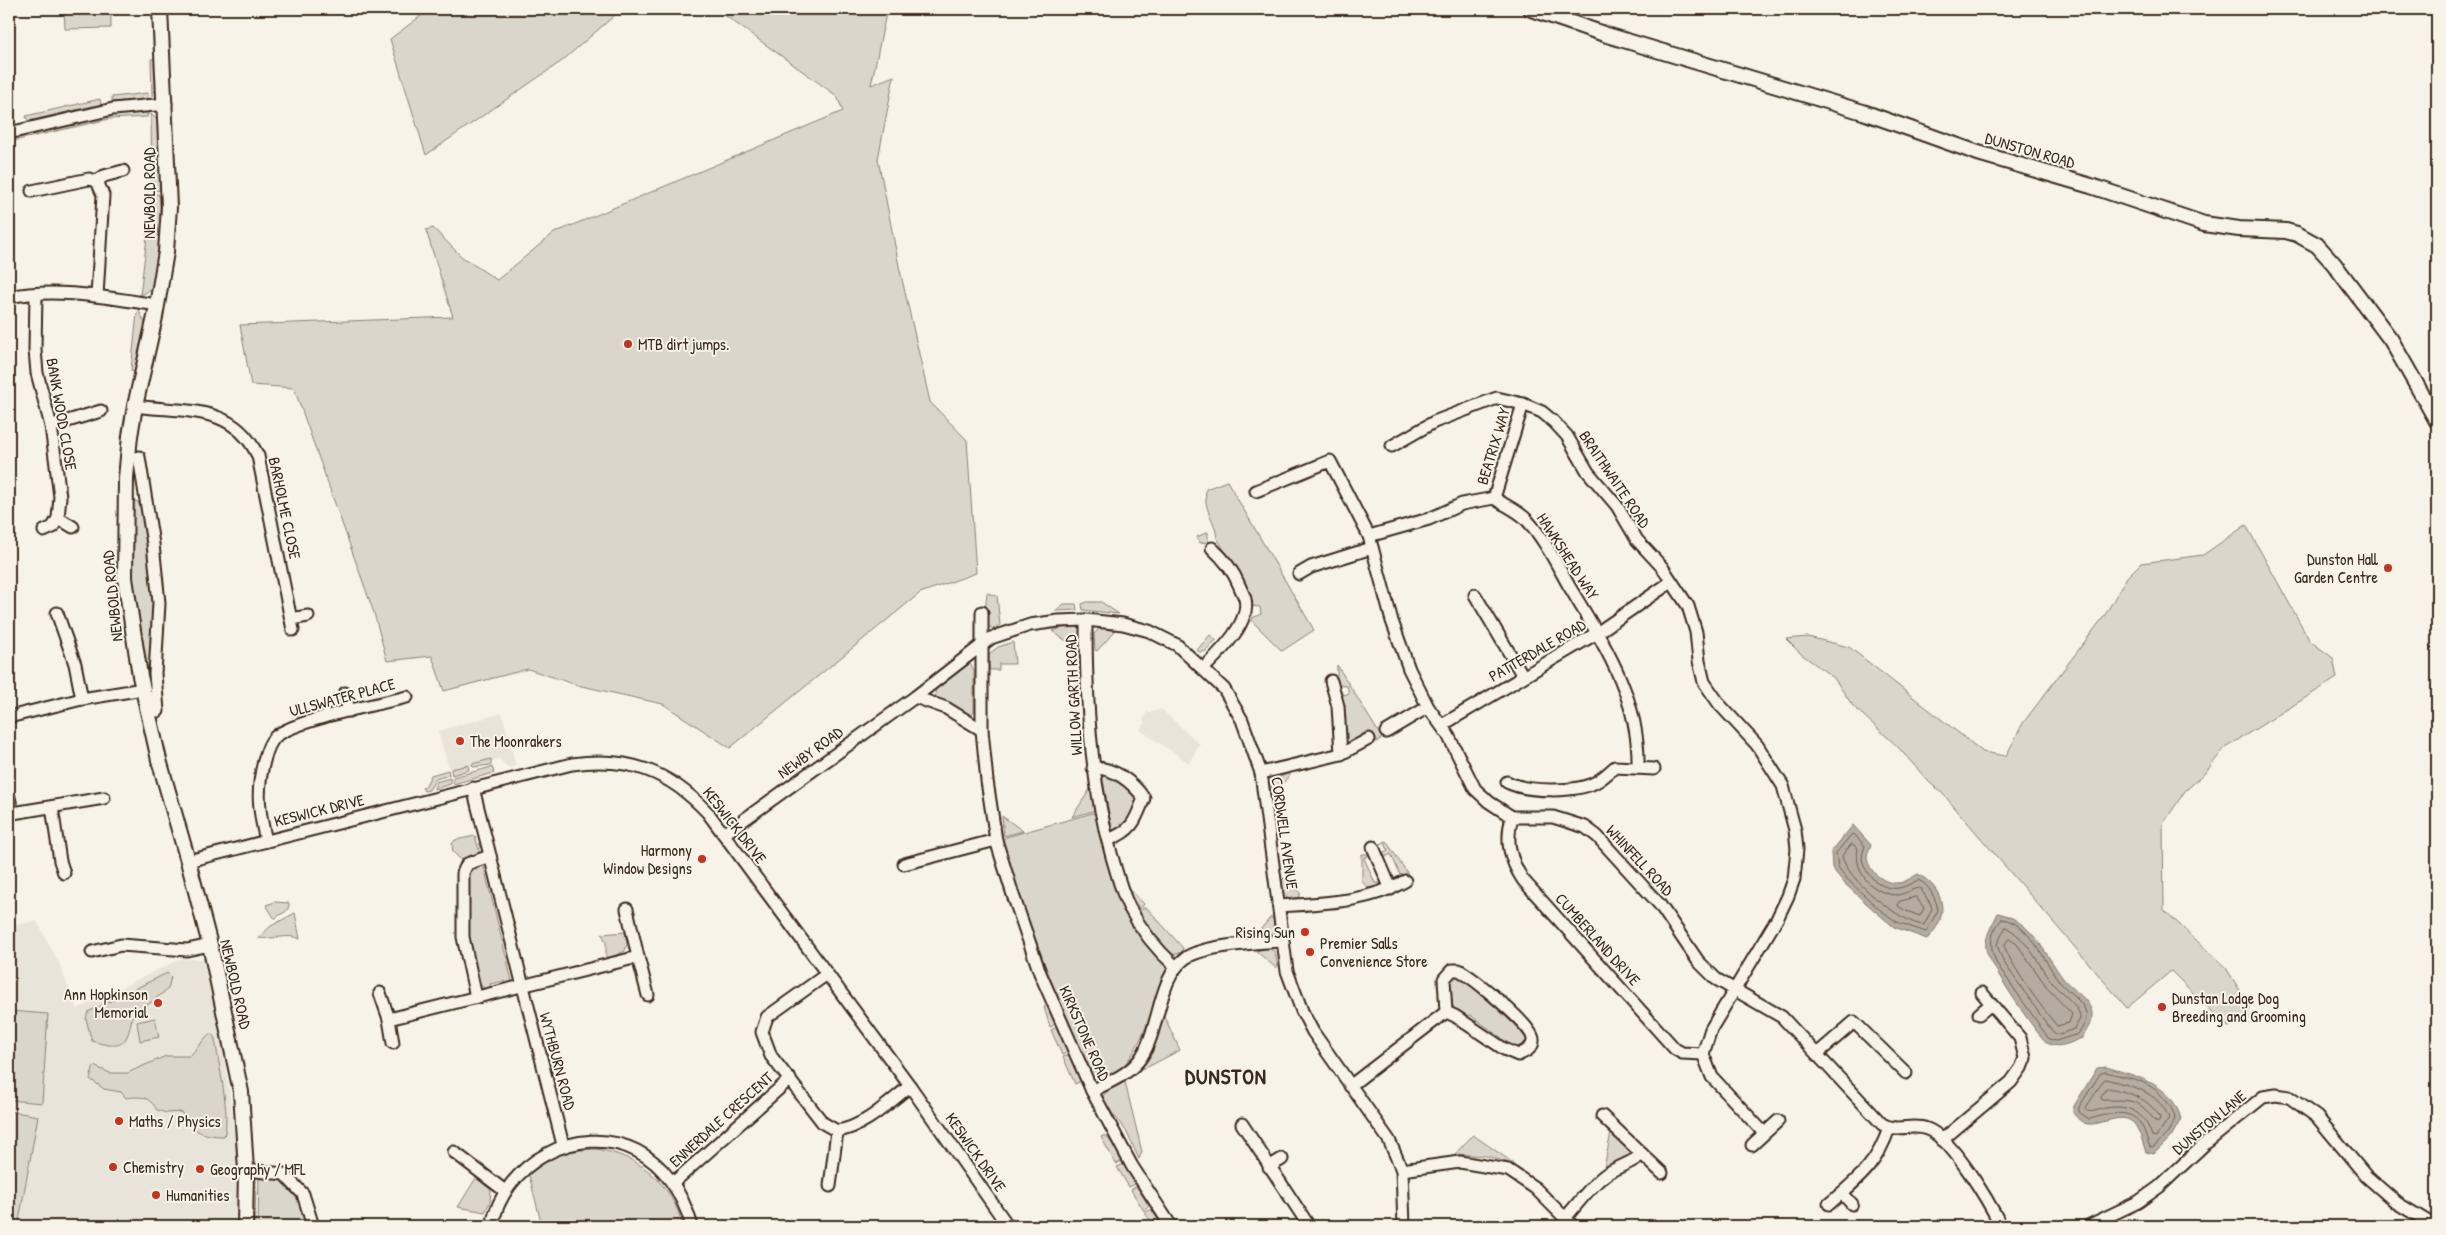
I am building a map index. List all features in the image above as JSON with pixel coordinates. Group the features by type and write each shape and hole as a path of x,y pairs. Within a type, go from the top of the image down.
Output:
{"main road":[{"name":"NEWBOLD ROAD","path":"160,9 166,104 169,207 166,252 157,306 135,406 126,478 125,578 143,689 159,760 210,945 241,1092 246,1170 245,1226"},
{"name":"DUNSTON ROAD","path":"1531,9 1608,35 1863,112 1978,153 2091,186 2204,224 2240,229 2286,231 2297,234 2317,245 2391,340 2437,421"}],"street":[{"path":"9,133 113,109 166,104"},
{"path":"32,191 89,179 97,181 104,176 123,171"},
{"path":"97,181 103,196 97,296"},
{"path":"9,297 36,294 97,296 157,306"},
{"name":"BANK WOOD CLOSE","path":"36,294 36,358 51,426 60,497 58,518"},
{"name":"BRAITHWAITE ROAD","path":"1392,446 1434,422 1496,398 1523,404 1542,412 1566,436 1588,472 1616,506 1637,540 1662,567 1688,606 1696,632 1699,661 1704,682 1720,705 1757,745 1783,786 1795,830 1797,849 1796,866 1788,896 1708,1033 1703,1054"},
{"name":"BEATRIX WAY","path":"1494,498 1523,404"},
{"name":"BARHOLME CLOSE","path":"135,406 212,415 229,420 242,432 254,447 258,456 292,624 308,616"},
{"path":"51,426 101,411"},
{"path":"139,457 153,544 159,603 155,674 158,711"},
{"path":"1256,491 1330,461 1369,536 1392,621 1409,669 1428,707 1442,725 1476,789 1489,802 1512,817"},
{"path":"1369,536 1429,519 1462,504 1494,498"},
{"name":"HAWKSHEAD WAY","path":"1494,498 1524,518 1534,529 1613,660 1628,695 1639,745 1638,767"},
{"path":"44,531 53,527 58,518 73,527"},
{"path":"1202,669 1223,648 1243,620 1246,600 1228,564 1212,548"},
{"path":"1298,574 1311,567 1372,548"},
{"name":"PATTERDALE ROAD","path":"1442,725 1597,633 1671,582"},
{"path":"1475,595 1523,676"},
{"name":"KIRKSTONE ROAD","path":"982,612 980,645 982,730 996,840 1040,973 1092,1091 1132,1166 1171,1226"},
{"path":"57,613 76,664 82,699"},
{"name":"CORDWELL AVENUE","path":"980,645 1004,633 1030,625 1086,620 1123,624 1149,631 1177,645 1224,689 1242,720 1261,773 1279,906 1281,940 1287,971 1302,1011 1325,1052 1379,1123 1389,1140 1402,1170 1404,1226"},
{"name":"WILLOW GARTH ROAD","path":"1086,620 1088,721 1093,768 1108,840 1128,905 1157,950 1175,966"},
{"name":"NEWBY ROAD","path":"724,834 915,697 980,645"},
{"path":"1331,680 1338,706 1341,754"},
{"path":"9,717 82,699 143,689"},
{"path":"345,693 349,711"},
{"name":"ULLSWATER PLACE","path":"266,840 257,796 260,776 273,739 283,731 300,724 407,696"},
{"path":"915,697 946,708 982,730"},
{"path":"1386,732 1428,707"},
{"path":"1261,773 1341,754 1368,739"},
{"name":"KESWICK DRIVE","path":"188,861 572,764 616,761 642,767 659,774 690,794 724,834 910,1086 1008,1226"},
{"path":"1507,782 1532,790 1561,789 1596,782 1615,767 1654,769"},
{"name":"WILLOW GARTH ROAD","path":"1093,768 1103,768 1119,775 1136,787 1144,798 1138,815 1125,834 1108,840"},
{"name":"WYTHBURN ROAD","path":"473,788 563,1145"},
{"path":"9,798 11,813 104,798"},
{"path":"52,807 60,861 64,873"},
{"name":"WHINFELL ROAD","path":"1512,817 1553,817 1585,827 1608,847 1660,904 1698,961 1716,979 1782,1017 1877,1120 1888,1128"},
{"name":"CUMBERLAND DRIVE","path":"1512,817 1508,832 1510,854 1523,880 1675,1048 1682,1053 1703,1054"},
{"path":"904,864 996,840"},
{"path":"1373,847 1391,889"},
{"path":"476,997 463,937 463,873 467,864 490,856"},
{"path":"1279,906 1347,900 1391,889 1405,881"},
{"path":"627,909 648,995"},
{"path":"1092,1091 1129,1071 1142,1056 1175,966 1189,956 1203,951 1281,940"},
{"path":"92,952 121,945 187,950 210,945"},
{"path":"389,1019 638,957"},
{"path":"1452,970 1459,970 1493,995 1529,1030 1533,1039 1532,1046 1526,1052 1518,1055 1504,1050 1455,1016 1446,1012 1444,979 1452,970"},
{"name":"ENNERDALE CRESCENT","path":"827,974 783,1003 767,1017 762,1032 771,1056 823,1123 837,1132"},
{"path":"380,993 389,1019 393,1043"},
{"path":"1942,1140 2010,1082 2021,1068 2025,1058 2020,1038 1982,993"},
{"path":"1980,1014 1991,1004"},
{"path":"1350,1086 1446,1012"},
{"path":"1818,1054 1854,1022 1906,1072"},
{"path":"1703,1054 1712,1077 1764,1134"},
{"name":"ENNERDALE CRESCENT","path":"673,1183 790,1079"},
{"path":"830,1186 837,1132 850,1129 910,1086"},
{"name":"DUNSTON LANE","path":"2088,1226 2138,1202 2159,1187 2205,1144 2263,1097 2276,1095 2289,1097 2317,1117 2366,1176 2397,1203 2430,1223 2437,1224"},
{"path":"1602,1116 1662,1173"},
{"path":"1752,1145 1778,1121"},
{"path":"1242,1124 1268,1167 1309,1226"},
{"path":"1830,1204 1878,1157 1888,1128 1915,1126 1935,1132 1942,1140 1973,1178 2001,1226"},
{"path":"492,1226 494,1215 505,1192 530,1164 563,1145 586,1142 615,1144 637,1151 657,1165 673,1183 686,1205 692,1226"},
{"path":"454,1152 505,1192"},
{"path":"1402,1170 1460,1162 1508,1170 1535,1188 1570,1222 1603,1176 1614,1168 1636,1160 1642,1154"},
{"path":"1268,1167 1282,1159"},
{"path":"246,1170 284,1174 303,1194 313,1226"},
{"path":"1842,1193 1852,1204"}],"shaded area":[{"path":"64,9 111,9 111,28 65,29"},
{"path":"430,9 622,9 562,61 426,155 390,39"},
{"path":"716,9 887,9 871,85 894,76 878,159 899,266 930,402 967,440 976,573 920,593 730,748 663,704 577,685 528,669 444,691 432,656 387,661 374,613 294,388 251,385 240,325 453,317 426,230 433,228 462,257 497,280 554,233 843,111 837,96"},
{"path":"151,59 156,59 157,87 152,96"},
{"path":"148,93 148,99 112,102 112,97"},
{"path":"100,99 101,104 28,121 26,116"},
{"path":"133,112 148,113 147,117 109,119 9,142 9,137 102,115"},
{"path":"151,114 157,120 159,128 161,190 152,191"},
{"path":"152,194 158,194 160,198 157,260 153,283 147,292 140,296"},
{"path":"139,311 145,323 134,372 131,371 137,313"},
{"path":"1227,481 1314,630 1282,651 1252,621 1252,618 1261,614 1260,607 1251,606 1247,589 1217,538 1206,504 1206,489"},
{"path":"131,500 138,502 141,509 153,579 151,663 147,667 145,667 131,570"},
{"path":"2246,525 2310,641 2333,658 2337,678 2225,748 2204,774 2185,791 2163,824 2164,910 2226,968 2249,1005 2248,1020 2228,1027 2171,971 2127,1008 1943,794 1929,782 1897,746 1853,706 1834,678 1801,654 1786,639 1808,637 1849,647 1983,752 2006,756 2023,723 2105,615 2127,577 2141,563 2203,555"},
{"path":"1208,532 1208,542 1200,543 1197,537"},
{"path":"987,593 997,596 1000,625 993,629 987,625 985,612"},
{"path":"1101,602 1119,614 1083,610 1082,604"},
{"path":"1064,604 1076,604 1077,610 1055,611"},
{"path":"1066,627 1081,629 1082,661 1069,643 1052,631"},
{"path":"1100,628 1115,631 1097,651 1095,650 1094,634"},
{"path":"1210,635 1216,640 1206,651 1200,652 1197,650"},
{"path":"1013,642 1015,664 999,664 999,670 989,670 989,654 998,647"},
{"path":"966,663 970,664 974,670 974,712 971,716 936,699 935,687"},
{"path":"1337,665 1382,738 1376,742 1367,731 1349,744 1344,742 1341,696 1349,693 1347,686 1337,685"},
{"path":"1161,709 1200,744 1189,763 1140,730 1145,723 1143,720 1147,711 1150,713"},
{"path":"502,713 516,766 509,768 499,759 450,772 438,731"},
{"path":"491,759 491,765 473,767 472,764"},
{"path":"468,765 469,770 452,775 451,769"},
{"path":"492,767 494,773 453,784 453,777"},
{"path":"448,770 449,775 436,779 429,790 424,791 422,788 425,787 431,775"},
{"path":"1104,773 1132,791 1135,795 1130,815 1117,831 1112,830 1102,775"},
{"path":"1290,773 1272,795 1271,787 1273,780"},
{"path":"450,778 451,784 434,789 436,782"},
{"path":"1092,786 1097,810 1072,817"},
{"path":"1093,813 1098,815 1107,853 1167,969 1149,1018 1132,1055 1121,1069 1108,1077 1093,1077 1088,1070 1042,956 1002,840 1006,837"},
{"path":"1002,816 1023,831 1004,836"},
{"path":"475,836 480,854 465,864 453,852 452,844 455,840"},
{"path":"1386,841 1408,874 1396,880 1401,877 1391,854 1382,859 1380,854 1388,850 1385,843 1378,846"},
{"path":"1362,854 1371,854 1364,858 1375,883 1383,883 1382,887 1369,888 1362,882"},
{"path":"481,865 484,867 512,981 510,984 505,985 504,981 490,984 491,989 488,990 478,984 468,937 468,873 476,866"},
{"path":"1284,878 1300,892 1300,897 1288,899 1283,893 1282,880"},
{"path":"1132,891 1144,904 1140,909 1130,895"},
{"path":"275,902 289,903 289,907 288,910 275,919 266,905"},
{"path":"1143,908 1147,908 1183,948 1182,952 1173,955 1153,934 1139,913"},
{"path":"295,913 300,939 296,937 258,938 271,926"},
{"path":"1271,917 1273,918 1275,934 1273,937 1255,939 1254,937"},
{"path":"37,921 59,963 77,1009 180,959 207,959 216,1001 239,1160 236,1226 9,1226 9,926"},
{"path":"625,932 627,944 625,951 609,958 606,957 606,942 602,934"},
{"path":"1269,948 1275,952 1278,966 1276,968 1256,951"},
{"path":"167,973 171,977 168,989 132,1017 125,1040 117,1045 92,1041 86,1019 88,1012"},
{"path":"1458,976 1474,983 1474,988 1518,1028 1524,1030 1527,1039 1526,1043 1517,1047 1505,1043 1502,1038 1470,1015 1463,1016 1458,1013 1451,1001 1449,981"},
{"path":"1048,1005 1056,1024 1050,1027 1044,1007"},
{"path":"9,1011 48,1014 42,1103 9,1100"},
{"path":"155,1018 159,1037 140,1041 137,1022"},
{"path":"1165,1018 1180,1050 1144,1069 1141,1067 1152,1052 1163,1019"},
{"path":"1057,1027 1069,1052 1062,1055 1051,1030"},
{"path":"212,1034 215,1039 225,1103 226,1127 224,1136 209,1135 198,1131 189,1124 181,1112 167,1113 157,1110 151,1102 144,1098 126,1098 121,1092 104,1089 90,1079 94,1066 110,1073 127,1073 166,1056 190,1056 208,1035"},
{"path":"1069,1055 1081,1081 1075,1084 1063,1057"},
{"path":"1125,1082 1142,1152 1139,1159 1126,1131 1104,1102 1103,1096 1107,1091"},
{"path":"9,1111 38,1116 18,1226 9,1226"},
{"path":"1612,1127 1633,1150 1633,1153 1604,1168"},
{"path":"1105,1135 1113,1144 1122,1161 1116,1164 1101,1137"},
{"path":"1473,1135 1512,1162 1512,1164 1487,1156 1455,1154"},
{"path":"596,1149 627,1158 652,1174 671,1197 683,1226 542,1226 529,1175 545,1162 560,1154"},
{"path":"1124,1164 1135,1184 1129,1187 1117,1167"},
{"path":"259,1175 280,1180 293,1190 306,1226 258,1226"},
{"path":"256,1177 255,1226 251,1226 253,1182"},
{"path":"476,1178 491,1190 490,1202 485,1212 458,1207"},
{"path":"1136,1186 1149,1206 1144,1211 1131,1190"},
{"path":"1151,1209 1162,1226 1154,1226 1145,1213"}],"water":[{"path":"1853,825 1871,845 1867,855 1868,862 1878,876 1892,883 1900,883 1918,874 1934,888 1942,904 1942,913 1934,931 1927,939 1894,927 1845,884 1832,868 1831,852"},
{"path":"1998,913 2019,922 2036,938 2062,977 2088,1003 2092,1016 2082,1038 2057,1046 2049,1044 2035,1029 2014,999 1986,949 1988,935"},
{"path":"2106,1067 2152,1083 2170,1097 2176,1107 2181,1119 2171,1137 2154,1154 2146,1152 2141,1135 2133,1123 2128,1120 2122,1118 2096,1124 2086,1124 2073,1113 2074,1106 2097,1068"}],"place":[{"name":"MTB dirt jumps.","path":"628,344"},
{"name":"Dunston Hall Garden Centre","path":"2388,568"},
{"name":"The Moonrakers","path":"460,741"},
{"name":"Harmony Window Designs","path":"702,859"},
{"name":"Rising Sun","path":"1305,932"},
{"name":"Premier Salls Convenience Store","path":"1310,952"},
{"name":"Ann Hopkinson Memorial","path":"158,1003"},
{"name":"Dunstan Lodge Dog Breeding and Grooming","path":"2162,1007"},
{"name":"Maths / Physics","path":"119,1121"},
{"name":"Chemistry","path":"113,1167"},
{"name":"Geography / MFL","path":"200,1169"},
{"name":"Humanities","path":"156,1195"}],"district":[{"name":"DUNSTON","path":"1226,1076"}]}
